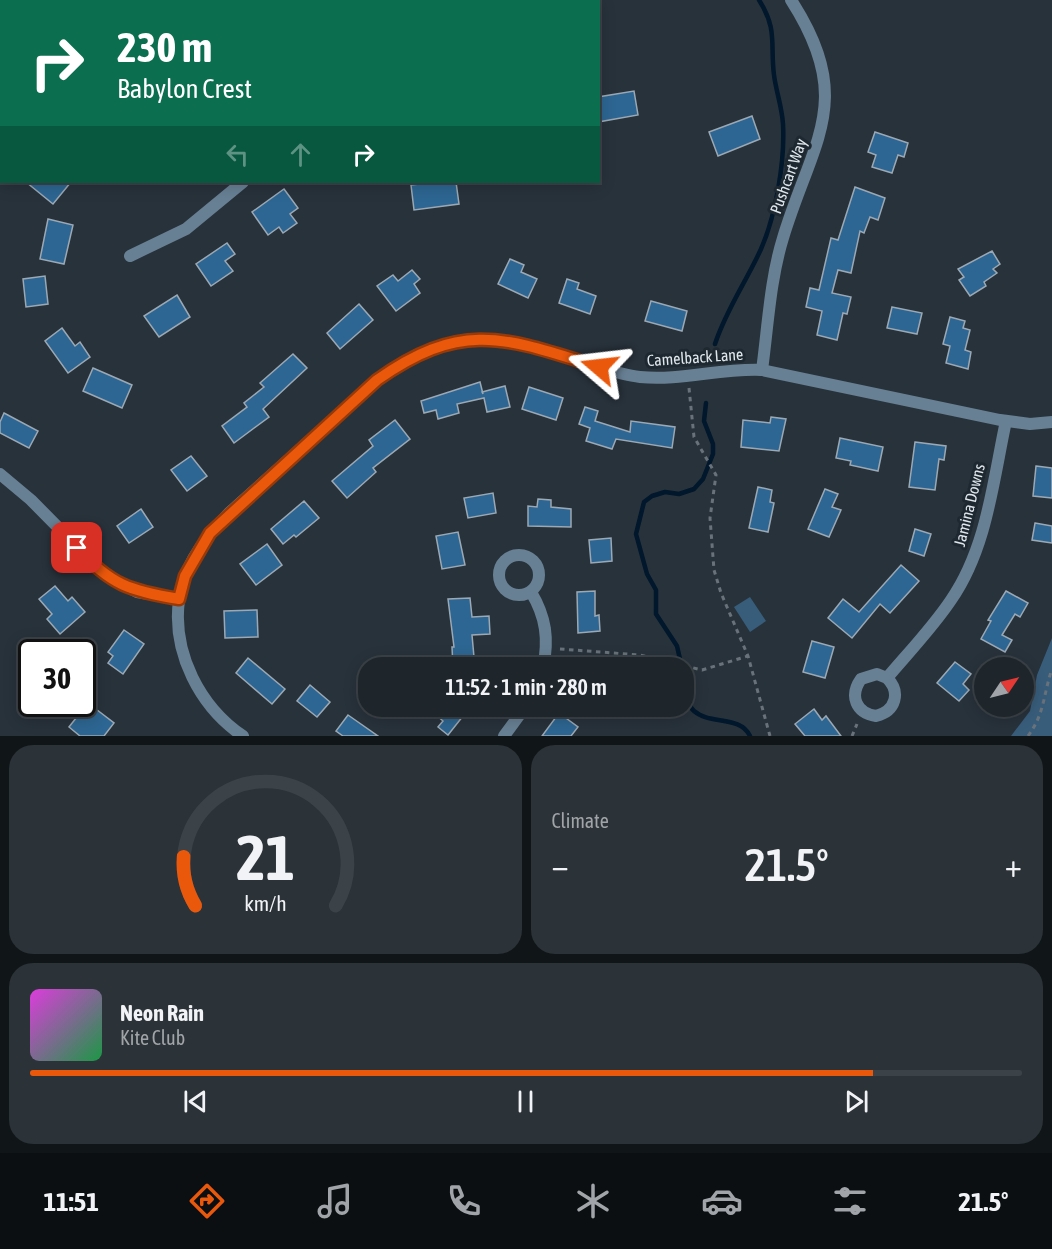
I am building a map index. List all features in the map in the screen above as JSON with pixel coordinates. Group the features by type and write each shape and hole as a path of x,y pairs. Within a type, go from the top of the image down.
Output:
{"street":[{"name":"Pushcart Way","path":"762,370 782,239 815,153 826,104 824,77 818,49 807,24 791,0"},
{"path":"130,256 186,229 242,183"},
{"name":"Camelback Lane","path":"243,736 215,713 192,676 180,639 179,599 185,576 210,533 229,513 377,380 400,364 431,349 466,340 490,339 535,347 638,377 687,376 735,368 762,370 1006,421 1030,424 1052,422"},
{"name":"Jamina Downs","path":"887,678 952,599 975,554 1006,421"},
{"path":"0,474 31,500 105,575 137,592 179,599"},
{"path":"531,592 545,621 545,657"},
{"path":"504,736 518,717"}],"path":[{"path":"687,376 694,437 716,475 710,518 714,570 748,656 770,736"},
{"path":"546,652 563,648 640,655 691,670 702,670 748,656"},
{"path":"1028,736 1044,706 1052,669"}],"shaded area":[{"path":"750,597 766,621 750,632 734,607"},
{"path":"1052,638 1052,736 1011,736 1025,717 1034,717 1034,690 1037,675"}],"building":[{"path":"634,91 638,115 600,122 600,97"},
{"path":"752,116 760,139 718,156 709,132"},
{"path":"875,132 908,143 904,157 898,155 892,173 872,167 876,155 868,152"},
{"path":"27,183 70,183 53,204"},
{"path":"456,183 459,204 414,210 411,185"},
{"path":"855,187 885,198 878,220 870,217 864,233 860,231 851,273 838,270 832,293 851,297 847,314 843,313 837,340 817,335 822,311 806,307 810,288 819,290 831,238 838,240"},
{"path":"284,189 298,208 290,214 297,223 283,233 279,227 268,235 252,212"},
{"path":"48,219 73,225 64,264 40,259"},
{"path":"227,243 235,254 225,261 233,271 211,286 196,264"},
{"path":"992,251 1000,264 993,269 997,273 984,282 986,286 970,296 959,280 964,277 958,269"},
{"path":"510,259 524,265 521,272 537,279 528,298 498,284"},
{"path":"412,270 420,279 414,284 420,293 396,311 377,286 393,275 398,281"},
{"path":"45,276 48,304 26,307 23,279"},
{"path":"567,279 579,283 577,289 596,296 590,314 559,303"},
{"path":"177,295 190,317 159,337 144,316"},
{"path":"651,301 687,311 682,331 645,321"},
{"path":"359,304 373,320 340,349 327,333"},
{"path":"892,307 922,313 917,334 887,328"},
{"path":"950,317 965,321 963,328 970,330 965,350 971,352 968,369 946,363 950,346 943,344"},
{"path":"62,328 75,346 80,342 90,357 68,373 45,341"},
{"path":"293,354 307,368 263,409 269,417 234,443 222,426 247,407 244,403 264,387 260,383"},
{"path":"93,368 132,385 122,408 83,391"},
{"path":"480,382 482,392 505,386 510,407 487,412 484,398 457,404 459,413 438,419 436,410 424,413 421,401"},
{"path":"529,387 563,398 556,420 522,409"},
{"path":"585,407 598,411 595,421 630,432 631,421 675,427 672,448 616,439 612,449 586,441 590,428 579,424"},
{"path":"4,413 38,431 29,448 0,433 0,422"},
{"path":"771,417 786,419 779,451 741,447 743,420 770,423"},
{"path":"395,420 410,439 373,468 376,472 347,498 332,481 373,446 369,440"},
{"path":"840,438 883,447 878,471 850,465 851,461 836,458"},
{"path":"915,442 946,446 944,460 939,459 935,490 909,487"},
{"path":"191,456 207,476 187,491 171,470"},
{"path":"1036,466 1052,468 1052,498 1033,496"},
{"path":"758,487 772,490 770,502 774,503 768,532 749,528"},
{"path":"825,489 838,494 832,507 841,510 829,537 808,529"},
{"path":"493,493 496,513 468,518 464,498"},
{"path":"538,499 551,500 551,507 571,509 571,527 528,526 528,506 537,507"},
{"path":"304,501 319,518 296,537 294,535 283,544 271,529"},
{"path":"141,509 153,527 129,543 117,526"},
{"path":"1035,523 1052,526 1052,543 1032,540"},
{"path":"915,529 931,534 924,556 909,551"},
{"path":"458,532 465,565 442,569 436,536"},
{"path":"611,538 612,561 591,563 589,540"},
{"path":"267,544 282,565 256,585 240,564"},
{"path":"901,565 919,581 890,613 880,604 852,638 828,618 843,599 859,612"},
{"path":"55,586 68,601 72,597 85,612 60,634 47,619 52,614 39,599"},
{"path":"595,591 595,616 599,615 600,631 578,633 577,592"},
{"path":"1006,591 1028,603 1020,617 1015,614 1002,635 1012,640 1005,652 981,639 991,621 988,620"},
{"path":"470,598 472,617 489,616 490,634 472,635 474,657 452,657 452,647 454,647 448,599"},
{"path":"257,610 258,637 225,638 224,611"},
{"path":"124,630 144,644 123,674 108,663 113,656 108,652"},
{"path":"812,641 834,647 825,678 803,672"},
{"path":"248,658 285,689 272,704 236,673"},
{"path":"955,662 971,674 963,684 969,690 959,701 937,683"},
{"path":"310,685 330,702 317,717 297,701"},
{"path":"96,709 114,723 104,736 80,736 69,727 77,717 96,717"},
{"path":"814,709 822,720 826,716 841,736 805,736 795,724"},
{"path":"348,715 378,736 343,736 336,731"},
{"path":"438,717 462,717 448,735 438,727 443,721"},
{"path":"556,717 564,717 578,727 571,736 542,736"}],"waterway":[{"path":"715,344 725,319 761,249 771,220 781,171 783,124 774,75 771,29 759,0"},
{"path":"680,657 677,646 656,614 656,590 647,574 636,534 644,502 652,496 665,492 679,494 694,489 703,479 713,454 713,444 704,421 706,403"},
{"path":"694,711 708,718 739,725 750,736"}],"route":[{"path":"77,548 90,563 120,585 137,592 179,599 185,576 210,533 229,513 377,380 400,364 441,345 466,340 490,339 535,347 599,367"}]}
